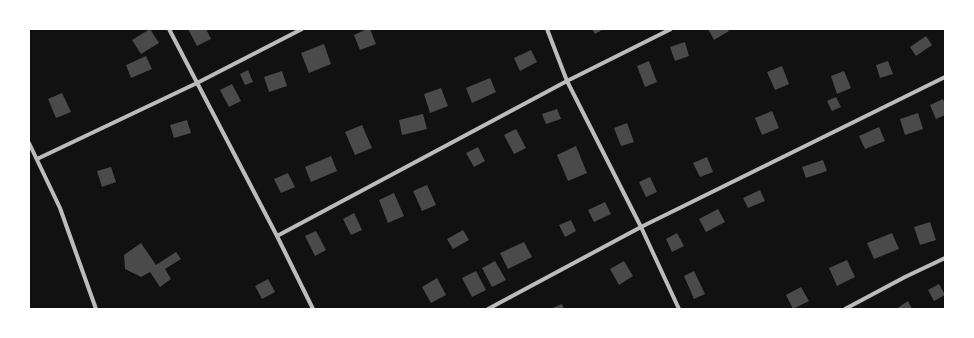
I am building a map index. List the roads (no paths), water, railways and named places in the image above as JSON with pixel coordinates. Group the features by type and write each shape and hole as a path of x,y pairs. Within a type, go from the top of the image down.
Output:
{"street":[{"path":"169,29 277,236 313,309"},
{"path":"37,159 197,83 302,29"},
{"path":"547,29 567,81 641,227 679,309"},
{"path":"277,236 567,81 671,29"},
{"path":"488,309 641,227 945,77"},
{"path":"29,143 60,208 96,309"},
{"path":"845,309 905,277 945,258"}]}
